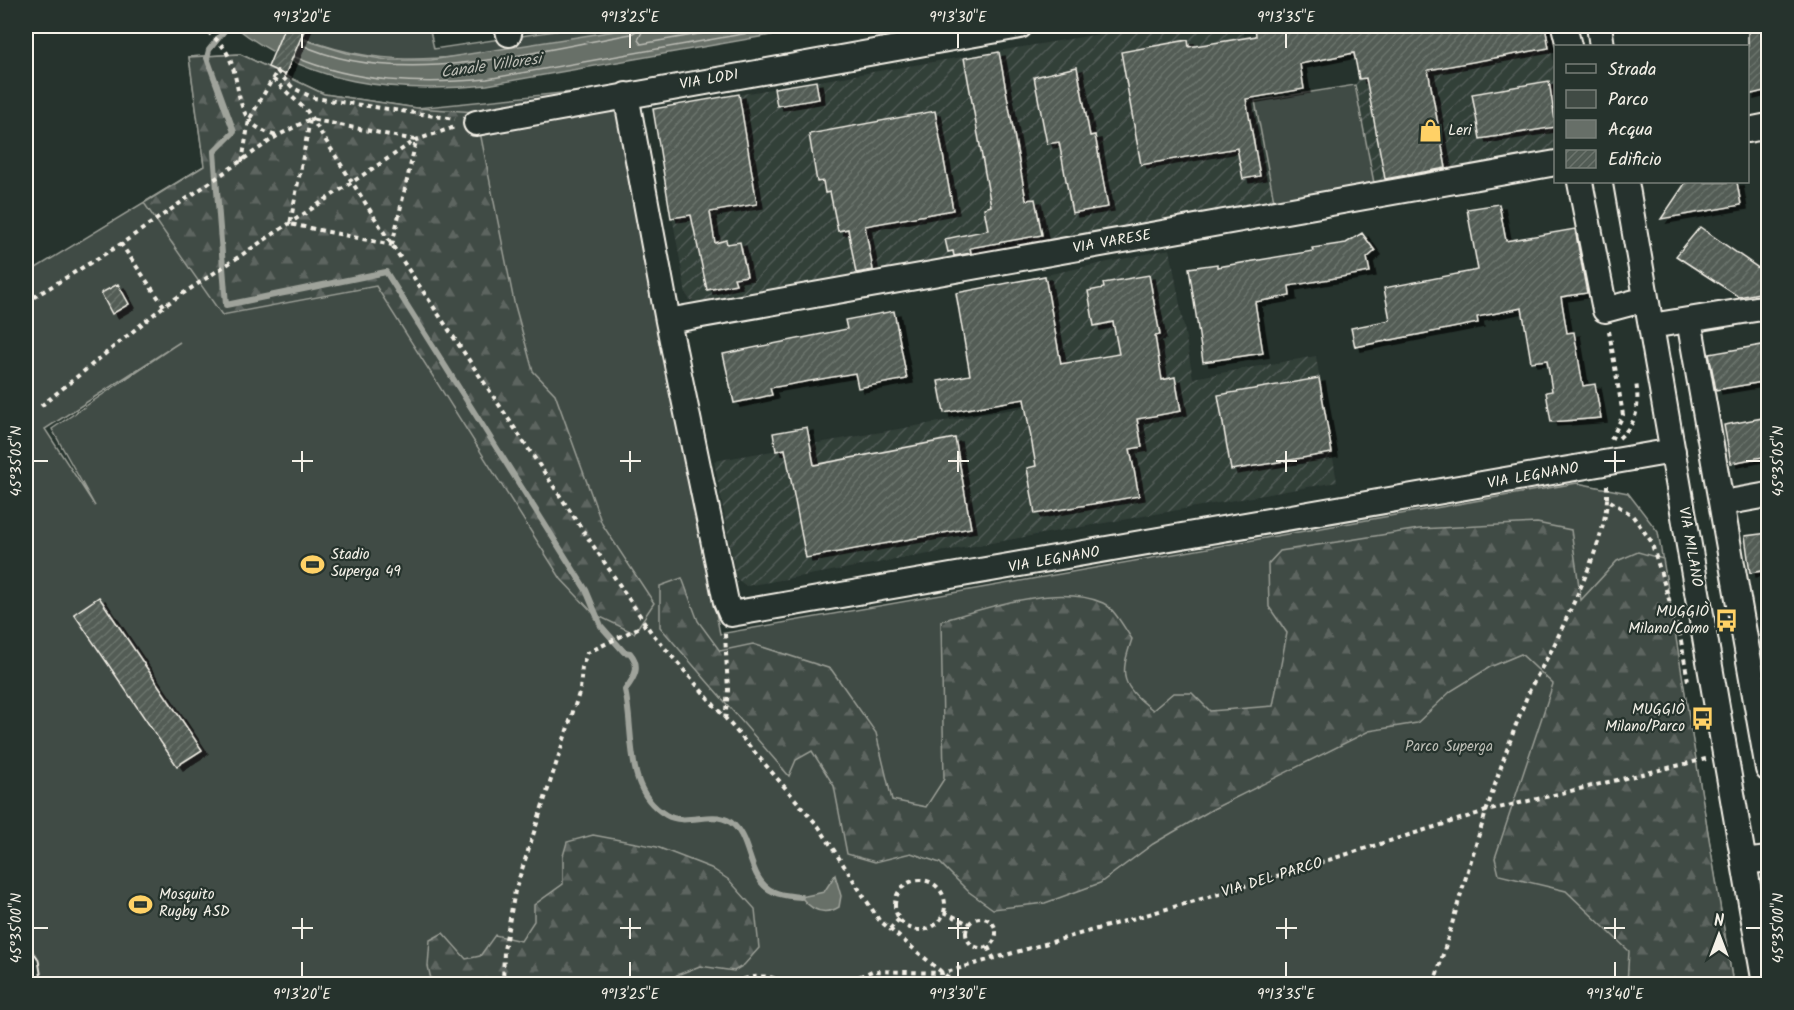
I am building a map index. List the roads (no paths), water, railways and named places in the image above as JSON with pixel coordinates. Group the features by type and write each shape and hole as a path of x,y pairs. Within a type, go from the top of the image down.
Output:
{"street":[{"name":"VIA LODI","path":"476,123 1020,26"},
{"path":"1564,26 1569,45"},
{"path":"1599,26 1602,45"},
{"path":"626,95 668,321"},
{"path":"1749,130 1768,126"},
{"name":"VIA VARESE","path":"668,321 1554,163"},
{"path":"1580,183 1605,309 1646,299"},
{"name":"VIA MILANO","path":"1626,183 1766,984"},
{"path":"1651,326 1768,307"},
{"path":"1689,320 1723,503 1761,679 1768,769"},
{"name":"VIA LEGNANO","path":"668,321 726,602 731,614 1606,457 1673,451"},
{"path":"1723,503 1768,495"},
{"path":"1744,862 1768,859"},
{"path":"26,964 29,984"}],"water":[{"name":"Canale Villoresi","path":"234,26 278,26 305,40 347,53 387,60 431,60 647,26 822,26 487,85 419,88 354,81 323,73 263,46"},
{"path":"835,875 841,896 839,907 828,911 818,910 801,897 824,892"}],"waterway":[{"path":"228,26 209,50 207,58 234,132 214,152 226,305 386,272 586,590 601,626 624,652 630,653 635,662 632,681 625,690 633,759 643,791 652,804 666,815 684,819 711,817 728,820 741,834 755,871 766,887 780,894 801,897"}],"place":[{"name":"Leri","path":"1430,131"},
{"name":"Stadio Superga 49","path":"313,564"},
{"name":"MUGGIÒ Milano/Como","path":"1727,621"},
{"name":"MUGGIÒ Milano/Parco","path":"1703,719"},
{"name":"Mosquito Rugby ASD","path":"141,904"}],"park label":[{"name":"Parco Superga","path":"1449,747"}]}
